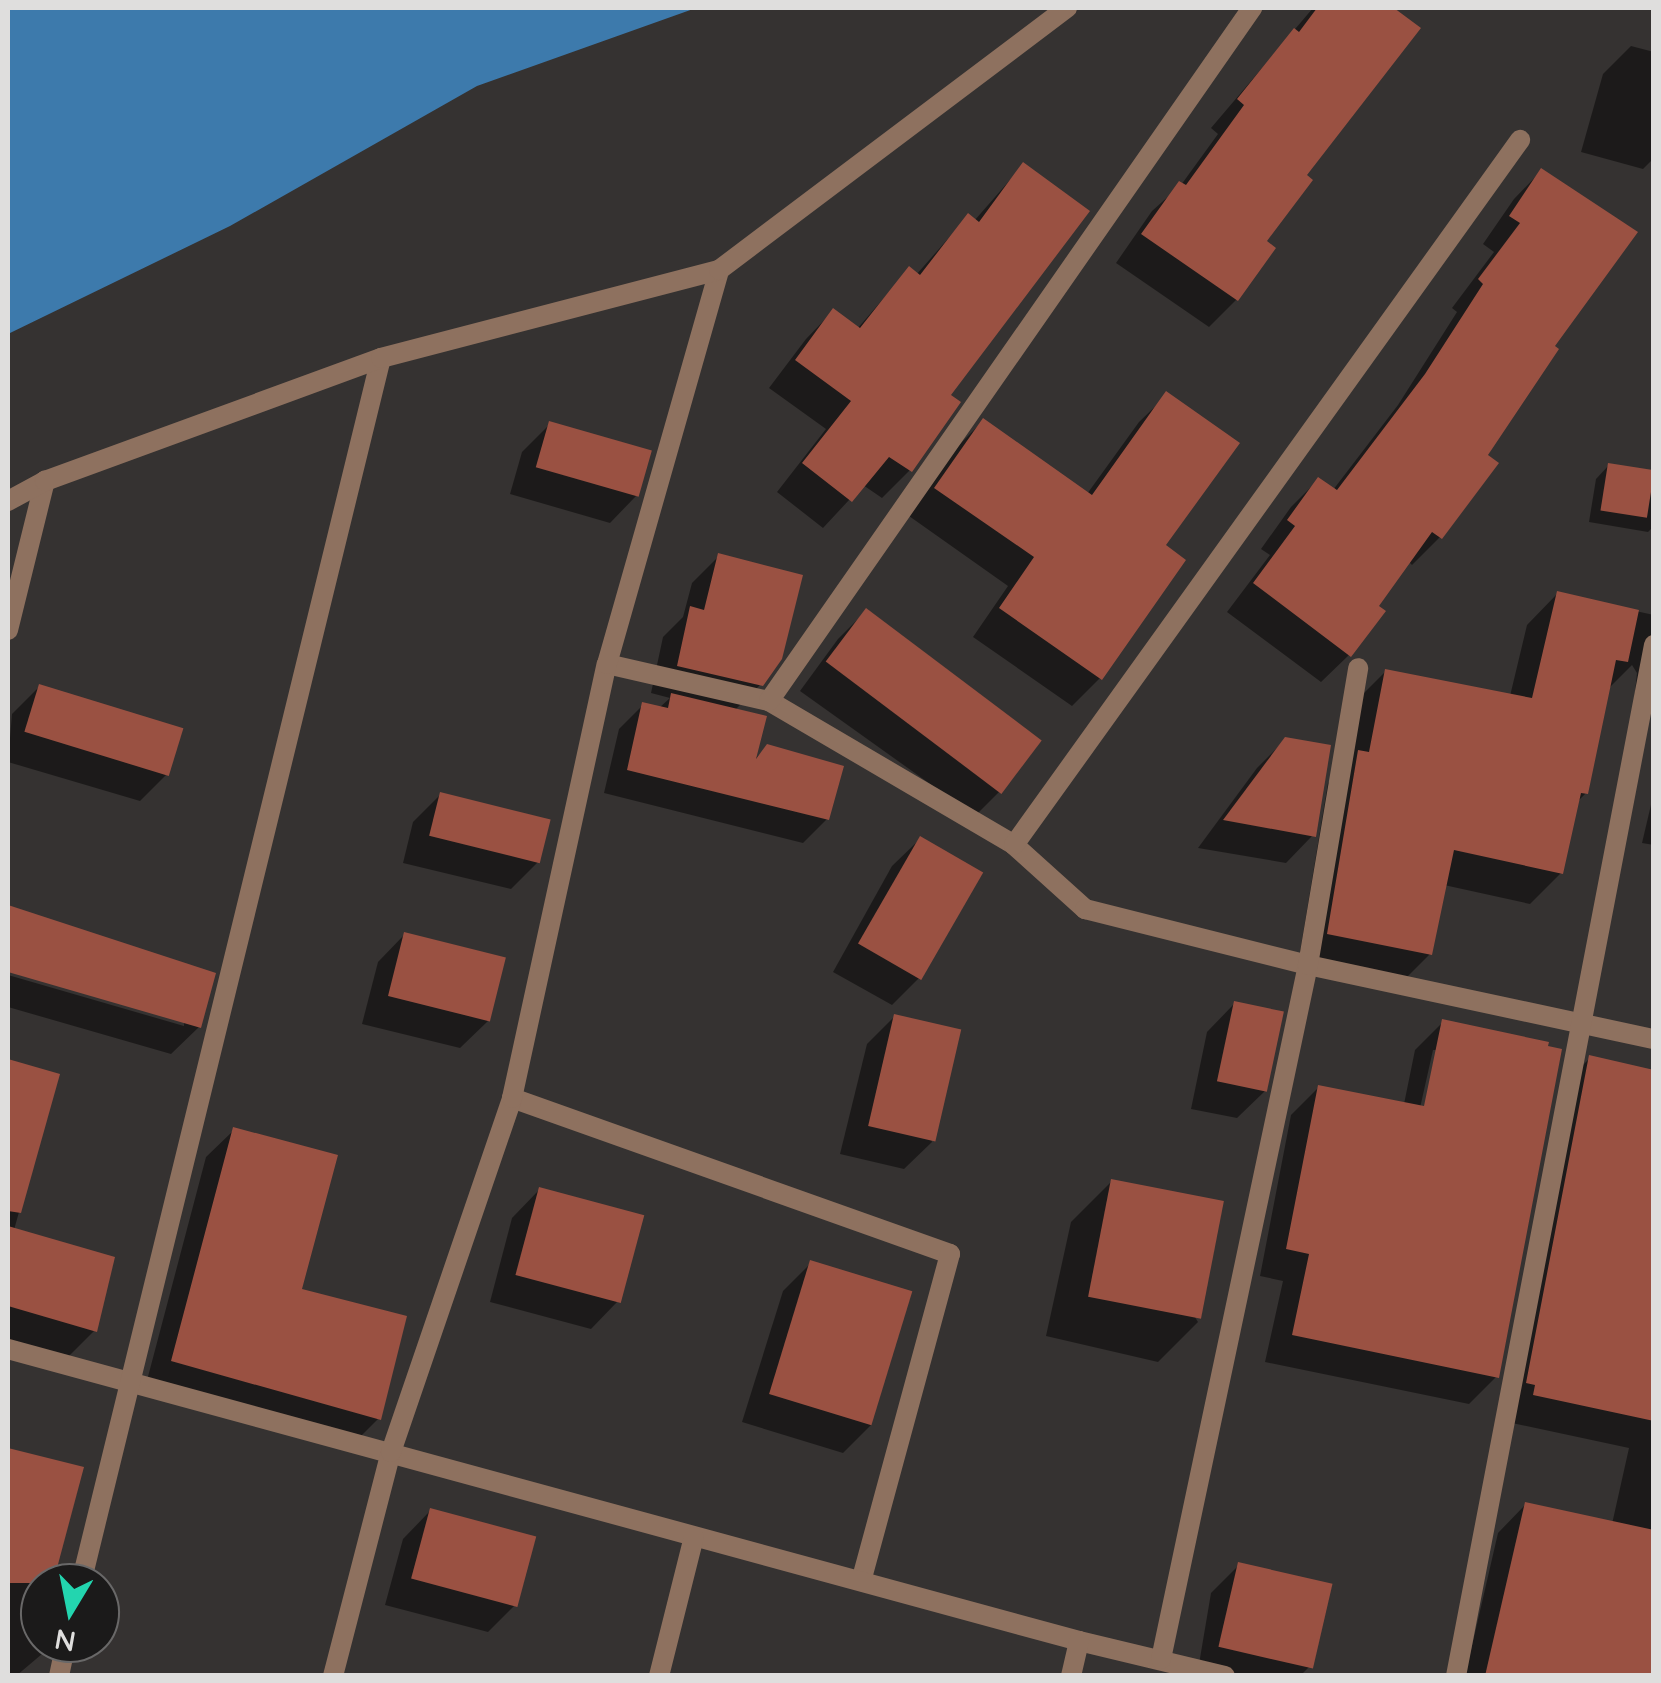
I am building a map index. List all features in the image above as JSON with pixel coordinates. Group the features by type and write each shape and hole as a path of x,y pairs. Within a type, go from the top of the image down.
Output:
{"street":[{"path":"8,501 46,482 381,358 720,270 1067,8"},
{"path":"770,700 1252,8"},
{"path":"1014,845 1520,140"},
{"path":"333,1676 390,1452 512,1098 608,664 720,270"},
{"path":"85,1563 381,358"},
{"path":"8,630 46,482"},
{"path":"1456,1676 1654,645"},
{"path":"608,664 770,700 1014,845 1085,909 1308,965 1654,1039"},
{"path":"1161,1659 1308,965 1358,668"},
{"path":"512,1098 950,1254 860,1581"},
{"path":"8,1348 1079,1641 1225,1676"},
{"path":"659,1676 694,1537"},
{"path":"1070,1676 1079,1641"}],"water":[{"path":"8,8 696,8 477,86 230,226 8,334"}],"building":[{"path":"1317,8 1394,8 1421,28 1307,175 1313,180 1267,241 1276,248 1238,301 1141,234 1179,181 1186,185 1244,105 1237,99 1294,28 1299,32"},
{"path":"1023,162 1090,211 951,395 961,402 912,472 889,457 852,502 802,463 851,401 795,360 833,308 860,328 909,266 920,275 968,213 979,222"},
{"path":"1541,168 1638,232 1555,346 1559,349 1488,455 1499,463 1442,539 1432,532 1379,606 1386,611 1351,657 1253,583 1295,526 1287,520 1318,477 1337,490 1425,374 1483,284 1478,279 1520,223 1509,216"},
{"path":"1166,391 1240,443 1166,545 1186,560 1102,680 999,608 1034,557 934,488 983,418 1092,495"},
{"path":"549,421 652,450 639,497 536,467"},
{"path":"1608,463 1654,470 1647,518 1600,510"},
{"path":"718,553 803,575 782,659 763,686 677,666 690,606 704,610"},
{"path":"1557,591 1639,610 1628,662 1616,660 1588,794 1581,793 1563,874 1454,850 1432,955 1327,934 1358,750 1369,752 1385,669 1532,698"},
{"path":"866,608 1042,740 1001,794 826,662"},
{"path":"39,684 183,728 169,776 24,732"},
{"path":"671,693 767,716 756,759 767,744 844,766 829,820 627,770 642,702 668,708"},
{"path":"1285,737 1331,745 1316,837 1223,820"},
{"path":"440,792 551,820 540,863 429,836"},
{"path":"920,836 983,872 921,980 858,943"},
{"path":"8,905 216,973 201,1028 8,972"},
{"path":"404,932 506,957 490,1021 388,996"},
{"path":"1234,1001 1284,1012 1267,1092 1217,1081"},
{"path":"894,1014 961,1030 935,1142 868,1126"},
{"path":"1442,1019 1549,1042 1548,1046 1562,1049 1499,1378 1292,1335 1309,1254 1286,1249 1318,1085 1424,1106"},
{"path":"1589,1055 1654,1070 1654,1421 1533,1395 1535,1385 1526,1383"},
{"path":"8,1059 60,1074 21,1213 8,1211"},
{"path":"233,1127 338,1155 302,1289 407,1316 381,1420 171,1361"},
{"path":"1111,1179 1224,1201 1201,1319 1088,1297"},
{"path":"539,1187 644,1215 621,1303 515,1275"},
{"path":"8,1226 115,1257 97,1332 8,1306"},
{"path":"810,1260 912,1291 871,1425 769,1394"},
{"path":"8,1448 84,1467 58,1563 20,1563 20,1583 8,1583"},
{"path":"1525,1502 1654,1530 1654,1676 1485,1676"},
{"path":"430,1508 536,1536 517,1607 411,1579"},
{"path":"1238,1562 1333,1584 1313,1669 1218,1647"}]}
